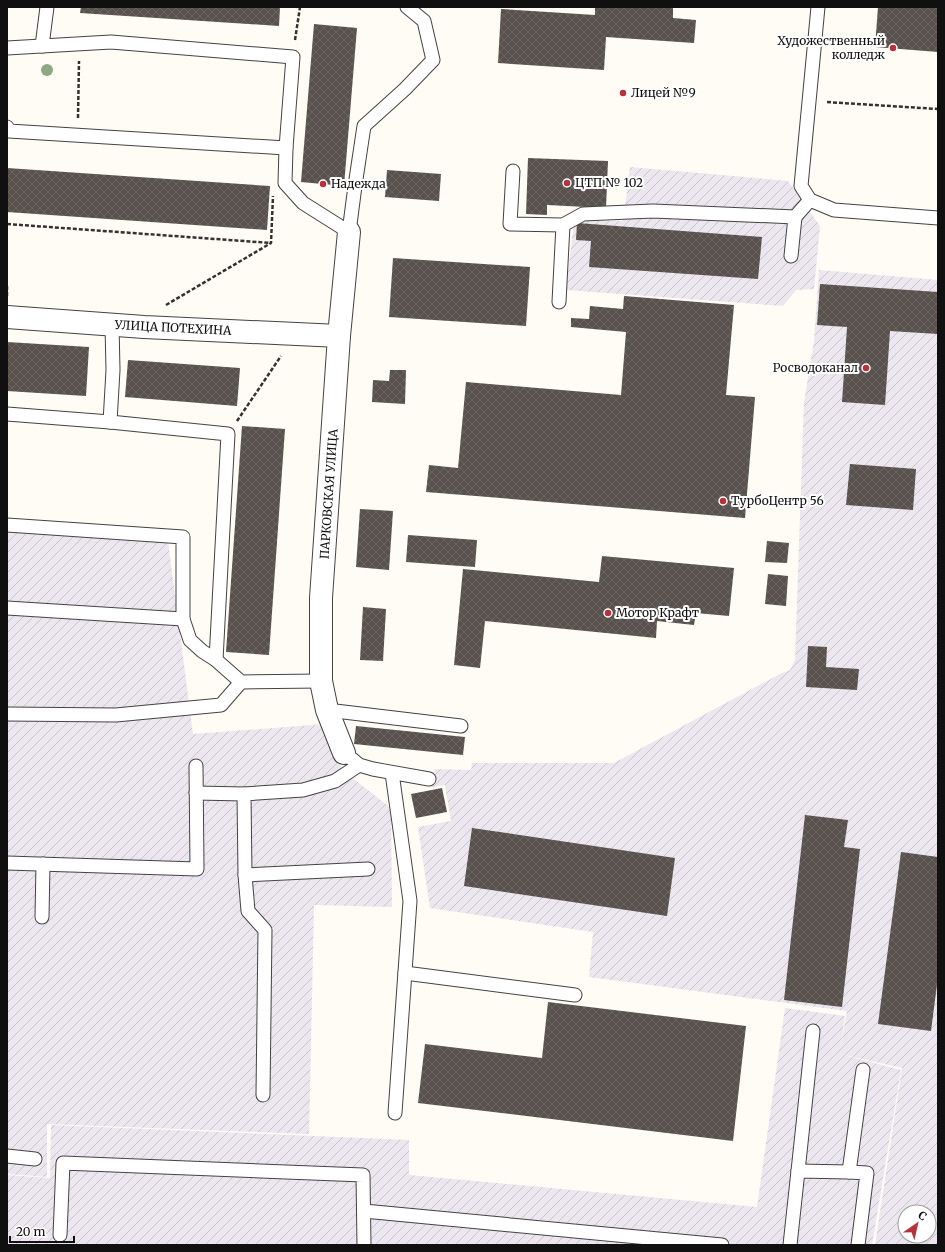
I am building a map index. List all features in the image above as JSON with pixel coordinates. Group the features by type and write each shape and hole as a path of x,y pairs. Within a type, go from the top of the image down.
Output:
{"street":[{"name":"ПАРКОВСКАЯ УЛИЦА","path":"349,232 339,336 321,598 321,681 327,710 351,759"},
{"name":"УЛИЦА ПОТЕХИНА","path":"7,317 112,325 339,336"}],"lane":[{"path":"42,46 47,7"},
{"path":"7,48 111,42 293,57 285,182 303,203 349,232 364,126 405,89 433,60 424,21 407,7"},
{"path":"818,7 801,186 810,200 834,210 938,218"},
{"path":"7,127 10,131 286,148"},
{"path":"514,171 510,224 564,225 583,214 653,211 794,218"},
{"path":"791,256 794,218 810,200"},
{"path":"559,302 564,225"},
{"path":"110,422 113,370 112,325"},
{"path":"7,414 110,422 228,434 216,660"},
{"path":"7,526 183,537 183,619 190,640 241,682 321,681"},
{"path":"7,608 183,619"},
{"path":"7,714 116,715 221,704 241,682"},
{"path":"327,710 461,726"},
{"path":"196,793 244,794 303,790 335,782 351,759 373,769 429,779"},
{"path":"7,863 197,869 196,766"},
{"path":"392,773 410,901 395,1113"},
{"path":"244,794 245,875 248,911 265,930 263,1095"},
{"path":"42,917 44,864"},
{"path":"245,875 368,869"},
{"path":"405,973 575,995"},
{"path":"790,1245 813,1031"},
{"path":"849,1172 863,1070"},
{"path":"7,1156 36,1159"},
{"path":"60,1235 63,1163 363,1175 364,1245"},
{"path":"798,1171 867,1172 858,1245"},
{"path":"364,1211 722,1245"}],"path":[{"path":"293,57 300,7"},
{"path":"78,135 80,44"},
{"path":"826,102 938,109"},
{"path":"271,243 274,182 285,182"},
{"path":"7,224 271,243"},
{"path":"164,306 271,243"},
{"path":"228,434 283,353"}],"shaded area":[{"path":"630,167 788,181 820,226 814,289 796,290 783,306 566,290 574,221 623,221"},
{"name":"Росводоканал","path":"819,270 938,280 938,1245 875,1245 902,1068 840,1054 901,1070 872,1245 7,1245 7,1175 50,1178 51,1125 409,1140 409,1175 757,1207 785,1008 845,1016 840,1051 847,1011 589,977 593,932 430,908 418,827 451,821 445,785 432,787 435,769 471,770 472,763 614,763 790,670 795,660 804,402 814,341"},
{"path":"7,529 168,541 193,734 325,724 342,770 391,808 392,907 314,905 309,1134 47,1124 47,1177 7,1174"}],"building":[{"path":"81,7 280,7 279,26 80,13"},
{"path":"595,7 673,7 673,18 696,20 694,43 606,37 604,70 498,63 501,9 595,15"},
{"path":"878,7 938,7 938,52 875,47"},
{"path":"314,24 357,28 344,186 301,182"},
{"name":"ЦТП № 102","path":"528,158 608,161 606,208 547,205 547,215 526,214"},
{"path":"7,168 270,186 267,230 7,212"},
{"path":"387,170 441,174 439,201 385,197"},
{"path":"577,223 762,237 758,279 589,267 591,241 576,240"},
{"path":"393,258 530,267 526,326 389,317"},
{"name":"Росводоканал","path":"820,284 938,292 938,334 890,331 885,405 842,402 847,327 817,325"},
{"path":"624,296 734,305 726,395 755,397 745,518 426,492 429,465 458,468 466,382 621,395 626,332 571,327 571,318 589,319 590,306 623,309"},
{"path":"7,342 89,347 86,396 7,391"},
{"path":"128,360 240,368 237,406 125,397"},
{"path":"390,370 406,370 405,404 372,402 373,380 389,381"},
{"path":"242,426 285,429 269,655 226,652"},
{"path":"850,464 916,469 913,510 846,505"},
{"path":"360,509 393,511 389,570 356,567"},
{"path":"408,535 477,540 475,567 406,562"},
{"path":"767,541 789,543 787,563 765,562"},
{"path":"602,556 734,568 729,616 696,613 694,625 657,621 656,638 485,621 480,668 454,665 463,569 599,582"},
{"path":"768,574 788,576 786,606 765,604"},
{"path":"363,607 386,609 383,661 360,660"},
{"path":"808,646 827,647 826,667 859,669 857,690 806,687"},
{"path":"356,726 465,737 463,755 354,744"},
{"path":"442,788 447,812 416,818 411,794"},
{"path":"805,815 848,820 844,847 860,849 842,1007 784,1000"},
{"path":"472,828 675,858 667,916 464,886"},
{"path":"901,852 938,857 938,977 931,1031 878,1024"},
{"path":"548,1002 746,1026 733,1141 418,1103 425,1044 542,1058"}],"place":[{"name":"Художественный колледж","path":"893,48"},
{"name":"Лицей №9","path":"623,93"},
{"name":"ЦТП № 102","path":"567,183"},
{"name":"Надежда","path":"323,184"},
{"name":"Росводоканал","path":"866,368"},
{"name":"ТурбоЦентр 56","path":"723,501"},
{"name":"Мотор Крафт","path":"608,613"}]}
